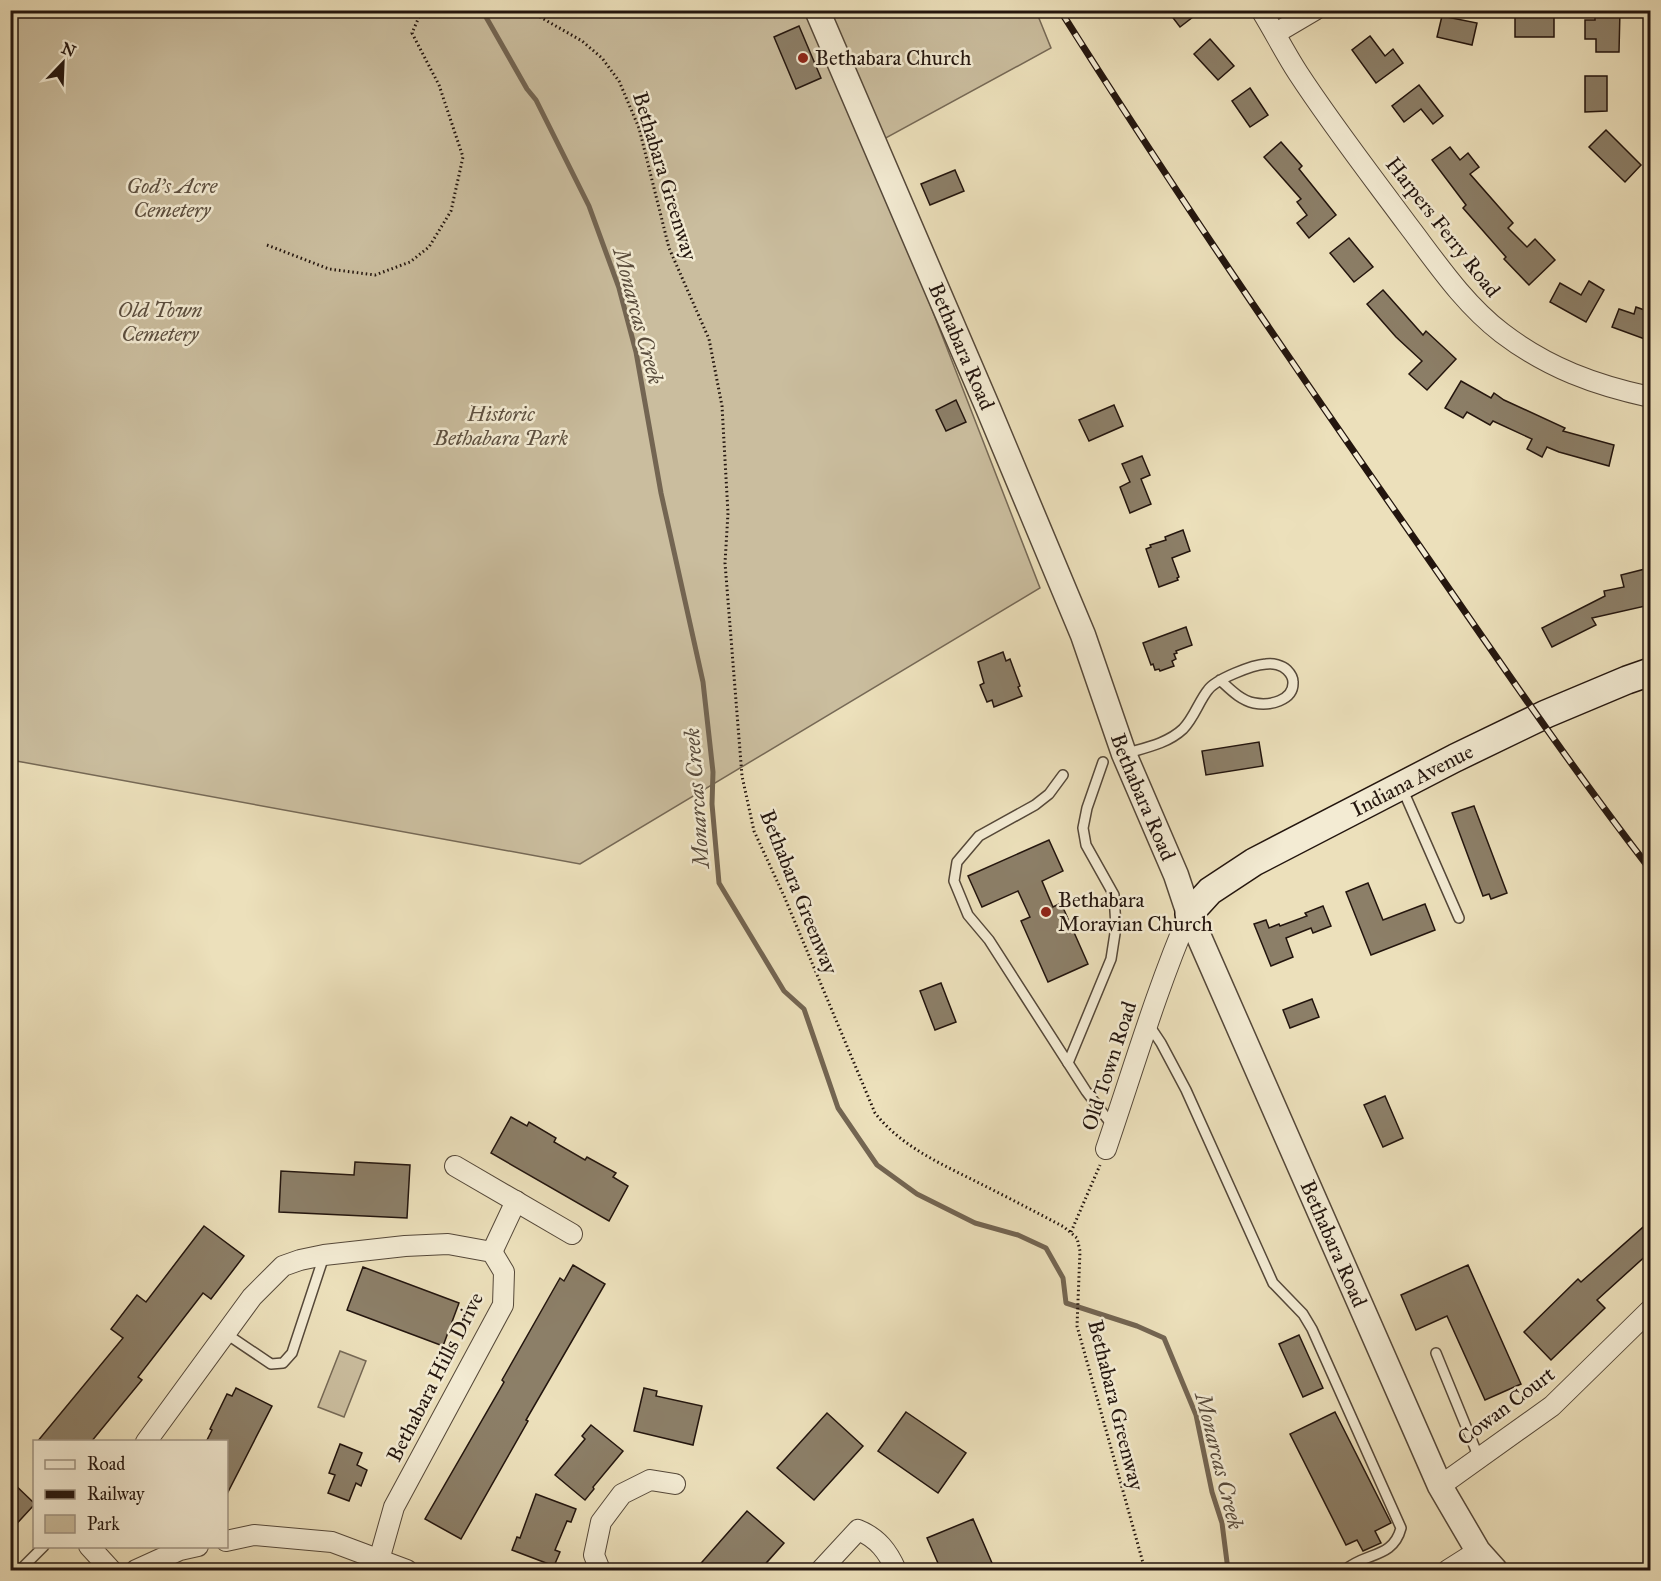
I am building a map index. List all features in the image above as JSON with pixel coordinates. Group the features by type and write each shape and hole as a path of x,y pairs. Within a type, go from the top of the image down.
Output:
{"main road":[{"name":"Indiana Avenue","path":"1189,914 1210,891 1238,872 1401,786 1546,714 1650,672"}],"street":[{"name":"Bethabara Road","path":"817,10 880,153 1083,635 1114,758 1176,875 1189,914 1440,1486 1478,1551 1495,1570"},
{"name":"Harpers Ferry Road","path":"1261,10 1298,72 1354,153 1454,286 1479,313 1519,344 1560,369 1588,381 1650,397"},
{"path":"1276,33 1315,10"},
{"name":"Old Town Road","path":"1106,1149 1147,1023 1189,914"},
{"path":"454,1166 572,1234"},
{"path":"147,1440 252,1297 283,1266 324,1255 448,1244 492,1252 516,1201"},
{"name":"Bethabara Hills Drive","path":"374,1563 394,1507 503,1305 504,1272 492,1252"},
{"name":"Cowan Court","path":"1440,1486 1552,1406 1650,1310"},
{"path":"600,1570 594,1556 601,1522 622,1494 650,1480 675,1484"},
{"path":"821,1570 858,1530 880,1543 890,1556 896,1570"},
{"path":"228,1541 254,1535 332,1542 374,1563 407,1570"},
{"path":"136,1570 189,1548"},
{"path":"91,1549 111,1570"},
{"path":"1448,1570 1478,1551"}],"lane":[{"path":"1068,1063 1111,959 1116,927 1113,895 1086,845 1083,828 1087,808 1114,758 1160,744 1184,729 1209,687 1220,680 1266,664 1278,665 1293,677 1293,687 1290,694 1281,700 1266,704 1254,703 1238,696 1220,680"},
{"path":"1063,775 1049,794 1035,806 979,836 957,862 954,881 968,915 989,940 1068,1063 1114,1127"},
{"path":"1401,786 1459,918"},
{"path":"1147,1023 1161,1043 1186,1090 1273,1283 1303,1314 1312,1329 1401,1528 1398,1541 1385,1551 1351,1565 1345,1570"},
{"path":"225,1333 271,1364 283,1363 292,1353 324,1255"},
{"path":"1436,1353 1479,1458"},
{"path":"20,1570 42,1548"}],"path":[{"path":"267,245 329,269 375,275 410,262 429,247 451,211 463,156 439,85 412,33 422,10"},
{"name":"Bethabara Greenway","path":"528,10 582,41 602,58 619,81 639,128 669,248 709,339 722,406 728,513 725,563 742,776 754,831 784,896 875,1113 888,1129 907,1144 1071,1232 1077,1238 1080,1251 1077,1326 1145,1570"},
{"name":"Old Town Road","path":"1071,1232 1106,1149"}],"green space":[{"name":"Historic Bethabara Park","path":"10,11 1036,11 1051,48 869,147 1040,588 580,864 11,760"},
{"path":"340,1351 366,1361 344,1417 318,1407"}],"building":[{"path":"1167,10 1202,10 1180,27"},
{"path":"1595,10 1620,10 1619,52 1596,52 1596,39 1585,39 1585,20 1595,20"},
{"path":"1515,13 1554,14 1554,37 1515,37"},
{"path":"1442,16 1477,23 1472,45 1437,37"},
{"path":"799,26 821,78 796,89 774,37"},
{"path":"1370,36 1385,56 1393,49 1403,63 1376,83 1352,50"},
{"path":"1210,39 1234,66 1218,80 1194,54"},
{"path":"1585,76 1607,76 1607,111 1585,112"},
{"path":"1419,85 1443,116 1433,124 1421,109 1404,122 1392,106"},
{"path":"1250,88 1268,115 1250,127 1232,101"},
{"path":"1606,130 1641,165 1625,182 1589,147"},
{"path":"1281,142 1302,166 1299,169 1336,215 1309,238 1297,223 1307,215 1297,202 1301,199 1264,157"},
{"path":"1450,147 1460,160 1468,153 1479,167 1470,174 1513,223 1508,228 1527,247 1535,239 1555,260 1529,285 1504,259 1506,257 1463,208 1466,205 1432,160"},
{"path":"955,170 964,191 930,205 921,184"},
{"path":"1349,238 1373,267 1354,282 1330,253"},
{"path":"1589,281 1604,290 1586,322 1550,302 1560,283 1581,295"},
{"path":"1383,290 1423,335 1426,331 1456,359 1427,390 1409,374 1422,361 1396,337 1367,304"},
{"path":"1636,307 1650,312 1650,341 1612,327 1619,309 1634,314"},
{"path":"1461,381 1491,398 1494,393 1504,400 1565,428 1563,431 1614,445 1609,466 1547,447 1542,457 1527,449 1532,439 1493,421 1490,425 1467,412 1463,418 1445,408"},
{"path":"956,400 966,422 946,431 936,410"},
{"path":"1114,405 1123,426 1089,441 1079,420"},
{"path":"1142,456 1150,475 1141,479 1151,504 1130,513 1120,487 1130,482 1122,464"},
{"path":"1183,530 1190,551 1172,558 1178,580 1159,587 1146,549 1151,547 1150,545 1166,540 1165,537"},
{"path":"1645,569 1650,605 1592,618 1596,625 1552,647 1542,628 1605,596 1604,591 1624,587 1621,575"},
{"path":"1186,627 1192,645 1176,651 1177,653 1174,654 1176,659 1172,661 1174,666 1160,671 1155,670 1143,643"},
{"path":"1003,652 1006,661 1010,659 1022,696 994,707 992,700 987,702 980,685 984,683 978,662"},
{"path":"1259,742 1263,766 1206,775 1202,751"},
{"path":"1474,806 1507,893 1491,899 1489,894 1483,896 1452,813"},
{"name":"Bethabara Moravian Church","path":"1049,840 1063,871 1042,881 1053,907 1061,903 1088,964 1048,982 1021,921 1030,917 1018,891 982,907 968,876"},
{"path":"1368,883 1383,920 1425,904 1435,930 1371,955 1346,892"},
{"path":"1323,906 1331,926 1313,933 1311,928 1286,938 1293,957 1271,966 1254,924 1266,920 1269,928 1279,924 1280,926 1307,916 1305,913"},
{"path":"941,983 956,1022 935,1030 920,991"},
{"path":"1312,999 1319,1017 1290,1028 1283,1010"},
{"path":"1385,1096 1403,1138 1383,1147 1364,1105"},
{"path":"511,1117 527,1126 529,1122 556,1138 554,1142 585,1160 587,1157 616,1173 613,1177 628,1186 609,1221 491,1153"},
{"path":"355,1162 410,1165 407,1218 279,1212 281,1171 354,1175"},
{"path":"1650,1221 1650,1252 1597,1300 1605,1308 1551,1360 1524,1332 1578,1279 1581,1282"},
{"path":"204,1226 244,1256 211,1299 203,1293 138,1377 142,1380 93,1440 39,1440 123,1338 111,1329 137,1295 146,1302"},
{"path":"573,1265 605,1284 526,1420 528,1421 461,1539 425,1519 504,1382 502,1380 560,1278 564,1281"},
{"path":"1468,1265 1521,1384 1485,1400 1447,1316 1416,1330 1401,1295"},
{"path":"363,1267 459,1303 443,1346 347,1310"},
{"path":"1299,1335 1323,1388 1303,1397 1279,1344"},
{"path":"236,1388 272,1406 228,1492 228,1440 207,1440 227,1394 232,1396"},
{"path":"644,1388 657,1391 656,1396 702,1406 693,1445 634,1431"},
{"path":"906,1412 966,1453 938,1493 878,1451"},
{"path":"1335,1412 1391,1523 1375,1531 1381,1543 1363,1551 1357,1540 1346,1545 1290,1434"},
{"path":"827,1413 863,1446 814,1500 777,1468"},
{"path":"591,1425 623,1451 585,1500 555,1475 585,1439 582,1436"},
{"path":"340,1444 362,1453 357,1465 367,1470 361,1486 356,1483 349,1501 328,1493 335,1475 329,1473"},
{"path":"10,1480 33,1502 33,1506 10,1531"},
{"path":"536,1494 576,1509 571,1522 567,1521 555,1550 560,1552 554,1566 512,1550 517,1537 520,1538"},
{"path":"747,1511 784,1543 760,1570 695,1570"},
{"path":"973,1519 995,1570 941,1570 927,1538"}],"waterway":[{"name":"Monarcas Creek","path":"482,10 527,89 536,100 589,206 619,288 636,352 661,493 703,682 713,772 712,804 719,883 784,991 804,1009 838,1108 877,1165 917,1194 975,1223 1018,1235 1046,1248 1063,1278 1066,1303 1137,1326 1164,1338 1196,1415 1212,1492 1222,1523 1228,1570"}],"railway":[{"path":"1060,10 1191,211 1325,410 1531,707 1650,869"}],"place":[{"name":"Bethabara Church","path":"803,58"},
{"name":"Bethabara Moravian Church","path":"1046,912"}],"park label":[{"name":"God's Acre Cemetery","path":"172,198"},
{"name":"Old Town Cemetery","path":"160,322"}]}
